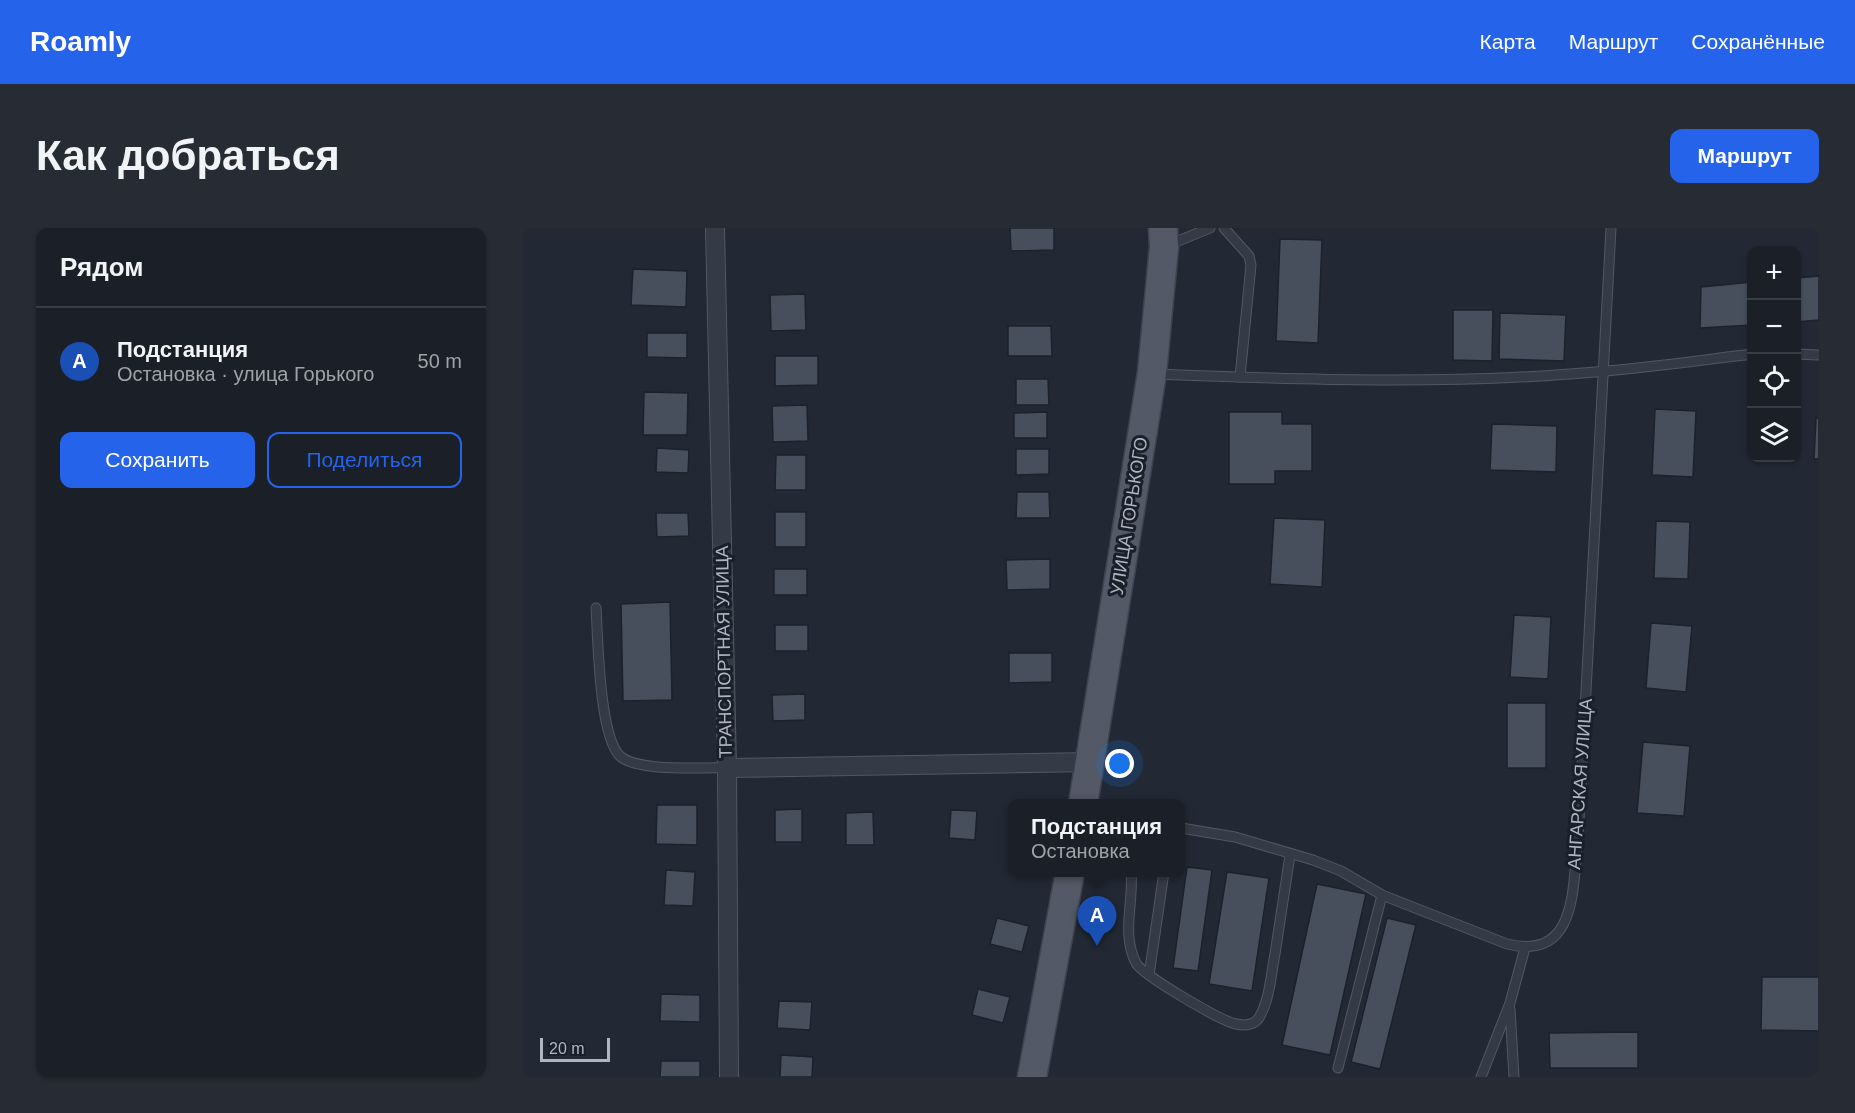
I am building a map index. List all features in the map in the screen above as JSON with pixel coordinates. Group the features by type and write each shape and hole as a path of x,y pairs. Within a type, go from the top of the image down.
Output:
{"main road":[{"name":"УЛИЦА ГОРЬКОГО","path":"1084,799 1152,374 1164,238"},
{"path":"1032,1077 1069,877"}],"street":[{"name":"ТРАНСПОРТНАЯ УЛИЦА","path":"715,228 727,768 729,1077"},
{"path":"727,768 1090,762"}],"lane":[{"path":"1164,238 1210,228"},
{"path":"1224,228 1249,255 1251,265 1240,377"},
{"name":"АНГАРСКАЯ УЛИЦА","path":"1525,948 1544,945 1557,937 1564,926 1570,903 1578,839 1611,228"},
{"path":"1801,354 1819,355"},
{"path":"1152,374 1430,378 1605,371 1747,355"},
{"path":"596,608 605,722 612,745 622,758 643,765 727,768"},
{"path":"1185,829 1235,837 1341,872 1382,895 1474,932 1525,948 1510,1003 1482,1077"},
{"path":"1131,877 1128,915 1131,949 1136,965 1149,975 1236,1024 1250,1025 1260,1018 1269,990 1290,855"},
{"path":"1149,975 1163,877"},
{"path":"1338,1068 1382,895"},
{"path":"1510,1003 1514,1077"}],"building":[{"path":"1010,228 1054,228 1054,250 1011,251"},
{"path":"1280,239 1322,240 1318,343 1276,341"},
{"path":"633,269 687,271 686,307 631,305"},
{"path":"1819,276 1819,320 1801,322 1801,278"},
{"path":"1747,282 1747,325 1700,328 1701,287"},
{"path":"805,294 806,330 771,331 770,295"},
{"path":"1453,310 1493,310 1492,361 1453,360"},
{"path":"1500,313 1566,315 1564,361 1499,359"},
{"path":"1008,326 1051,326 1052,356 1008,356"},
{"path":"647,333 687,333 687,358 647,357"},
{"path":"775,356 818,356 818,385 775,386"},
{"path":"1016,379 1048,379 1049,405 1016,405"},
{"path":"644,392 688,393 687,435 643,435"},
{"path":"807,405 808,441 773,442 772,406"},
{"path":"1655,409 1696,411 1693,477 1652,475"},
{"path":"1047,412 1047,438 1014,438 1014,413"},
{"path":"1229,412 1282,412 1282,424 1312,424 1312,471 1275,471 1275,484 1229,484"},
{"path":"1816,418 1819,418 1819,459 1814,459"},
{"path":"1492,424 1557,426 1556,472 1490,470"},
{"path":"657,448 689,450 688,473 656,472"},
{"path":"1016,449 1049,449 1049,474 1016,475"},
{"path":"776,455 806,455 806,490 775,490"},
{"path":"1017,492 1049,492 1050,518 1016,518"},
{"path":"775,512 806,512 806,547 775,547"},
{"path":"656,513 688,513 689,536 657,537"},
{"path":"1274,518 1325,520 1322,587 1270,584"},
{"path":"1656,521 1690,522 1688,579 1654,578"},
{"path":"1050,559 1050,589 1007,590 1006,560"},
{"path":"774,569 807,569 807,595 774,595"},
{"path":"670,602 672,700 623,701 621,604"},
{"path":"1514,615 1551,617 1548,679 1510,677"},
{"path":"1651,623 1692,626 1686,692 1646,688"},
{"path":"775,625 808,625 808,651 775,651"},
{"path":"1009,653 1052,653 1052,682 1009,683"},
{"path":"805,694 805,720 773,721 772,695"},
{"path":"1507,703 1546,703 1546,768 1507,768"},
{"path":"1643,742 1690,746 1684,816 1637,813"},
{"path":"657,805 697,805 697,845 656,844"},
{"path":"802,809 802,842 775,842 775,810"},
{"path":"951,810 977,811 975,840 949,838"},
{"path":"873,812 874,845 846,845 846,813"},
{"path":"1187,867 1212,870 1198,971 1173,968"},
{"path":"666,870 695,872 693,906 664,905"},
{"path":"1227,872 1269,878 1252,991 1209,984"},
{"path":"1317,884 1366,894 1330,1055 1282,1045"},
{"path":"997,918 1029,926 1022,952 990,944"},
{"path":"1387,918 1416,925 1380,1069 1351,1062"},
{"path":"1762,977 1819,977 1819,1031 1761,1030"},
{"path":"978,989 1010,997 1003,1023 972,1015"},
{"path":"661,994 700,995 700,1022 660,1021"},
{"path":"779,1001 812,1002 810,1030 777,1028"},
{"path":"1638,1032 1638,1068 1550,1068 1549,1033"},
{"path":"781,1055 813,1057 812,1077 780,1077"},
{"path":"661,1061 700,1061 700,1077 660,1077"}],"place":[{"name":"Подстанция","path":"1097,946"}]}
